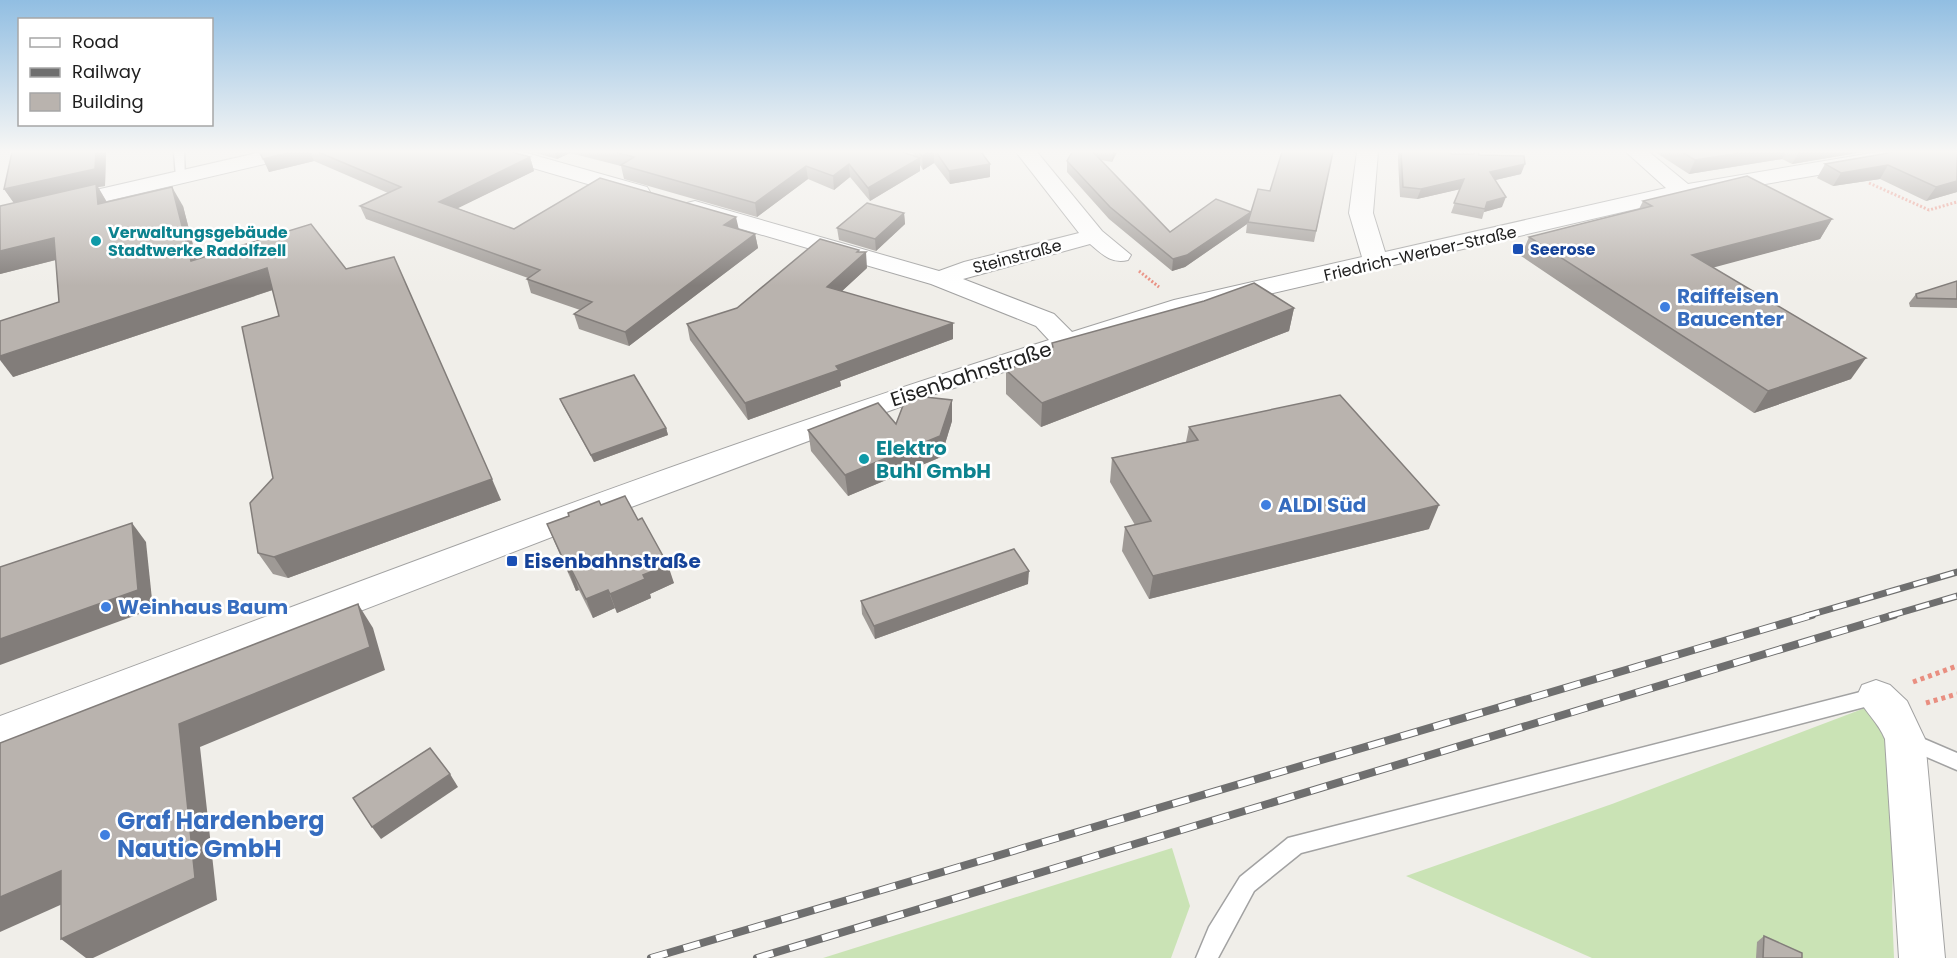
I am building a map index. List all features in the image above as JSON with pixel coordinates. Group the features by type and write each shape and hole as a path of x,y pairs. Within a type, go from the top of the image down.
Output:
{"street":[{"path":"0,219 96,197"},
{"path":"655,197 940,279 1045,320 1066,342"},
{"name":"Steinstraße","path":"1062,197 1094,236 1119,255"},
{"path":"1363,197 1361,213 1376,263"},
{"name":"Friedrich-Werber-Straße","path":"1066,342 1183,306 1659,197"},
{"name":"Steinstraße","path":"940,279 973,267 1094,236"},
{"name":"Eisenbahnstraße","path":"0,733 572,517 922,389 1066,342"},
{"path":"1876,696 1893,713 1905,739 1922,958"}],"lane":[{"path":"1207,958 1217,935 1247,884 1295,845 1876,696"},
{"path":"1905,739 1957,762"}],"path":[{"path":"1899,197 1929,210 1957,202"},
{"path":"1119,255 1183,306"},
{"path":"1876,696 1957,666"}],"green space":[{"path":"1865,708 1886,730 1894,803 1892,909 1894,958 1592,958 1406,876 1612,804"},
{"path":"1172,848 1190,906 1171,958 823,958"}],"building":[{"path":"41,197 97,197 98,204 130,197 174,197 191,261 311,224 346,269 394,257 492,479 274,557 258,553 250,503 273,478 242,327 279,316 267,268 0,356 0,321 59,302 54,238 0,251 0,206"},
{"path":"380,197 450,197 439,202 514,229 568,197 665,197 736,217 724,225 755,234 625,332 574,314 592,302 527,279 540,270 360,206"},
{"path":"733,197 764,197 755,203"},
{"path":"1100,197 1136,197 1170,232 1216,199 1251,212 1187,255 1173,259"},
{"path":"1256,197 1323,197 1316,231 1248,222"},
{"path":"1457,197 1506,197 1487,202 1485,209 1454,203"},
{"path":"1661,197 1788,197 1832,219 1692,255 1866,358 1768,391 1529,237 1652,206 1643,201"},
{"path":"867,203 904,213 875,239 837,228"},
{"path":"820,239 859,250 857,252 866,252 827,287 953,323 836,366 839,370 745,403 687,324 737,308"},
{"path":"1957,281 1957,299 1917,298 1916,294"},
{"path":"1254,283 1294,308 1042,403 1006,370 1022,364 1022,360 1053,347 1052,343 1204,301"},
{"path":"634,375 666,428 591,455 560,399"},
{"path":"907,395 952,400 940,436 845,475 808,430 878,403 896,424"},
{"name":"ALDI Süd","path":"1340,395 1439,505 1153,576 1125,527 1151,521 1112,458 1198,440 1189,427"},
{"path":"625,496 638,520 642,518 668,565 643,575 645,579 610,594 608,590 586,599 572,571 569,572 547,524 599,501 601,505"},
{"path":"132,523 138,590 0,639 0,567"},
{"path":"1014,549 1029,571 874,626 861,601"},
{"name":"Graf Hardenberg Nautic GmbH","path":"358,604 370,647 179,724 195,878 61,939 61,871 0,897 0,743"},
{"path":"430,748 450,774 372,827 353,798"},
{"path":"1764,936 1802,953 1802,958 1763,958"}],"railway":[{"path":"1806,616 1957,572"},
{"path":"1889,616 1957,596"},
{"path":"651,958 1812,615"},
{"path":"757,958 1894,615"}],"place":[{"name":"Verwaltungsgebäude Stadtwerke Radolfzell","path":"96,241"},
{"name":"Seerose","path":"1518,249"},
{"name":"Raiffeisen Baucenter","path":"1665,307"},
{"name":"Elektro Buhl GmbH","path":"864,459"},
{"name":"ALDI Süd","path":"1266,505"},
{"name":"Eisenbahnstraße","path":"512,561"},
{"name":"Weinhaus Baum","path":"106,607"},
{"name":"Graf Hardenberg Nautic GmbH","path":"105,835"}]}
